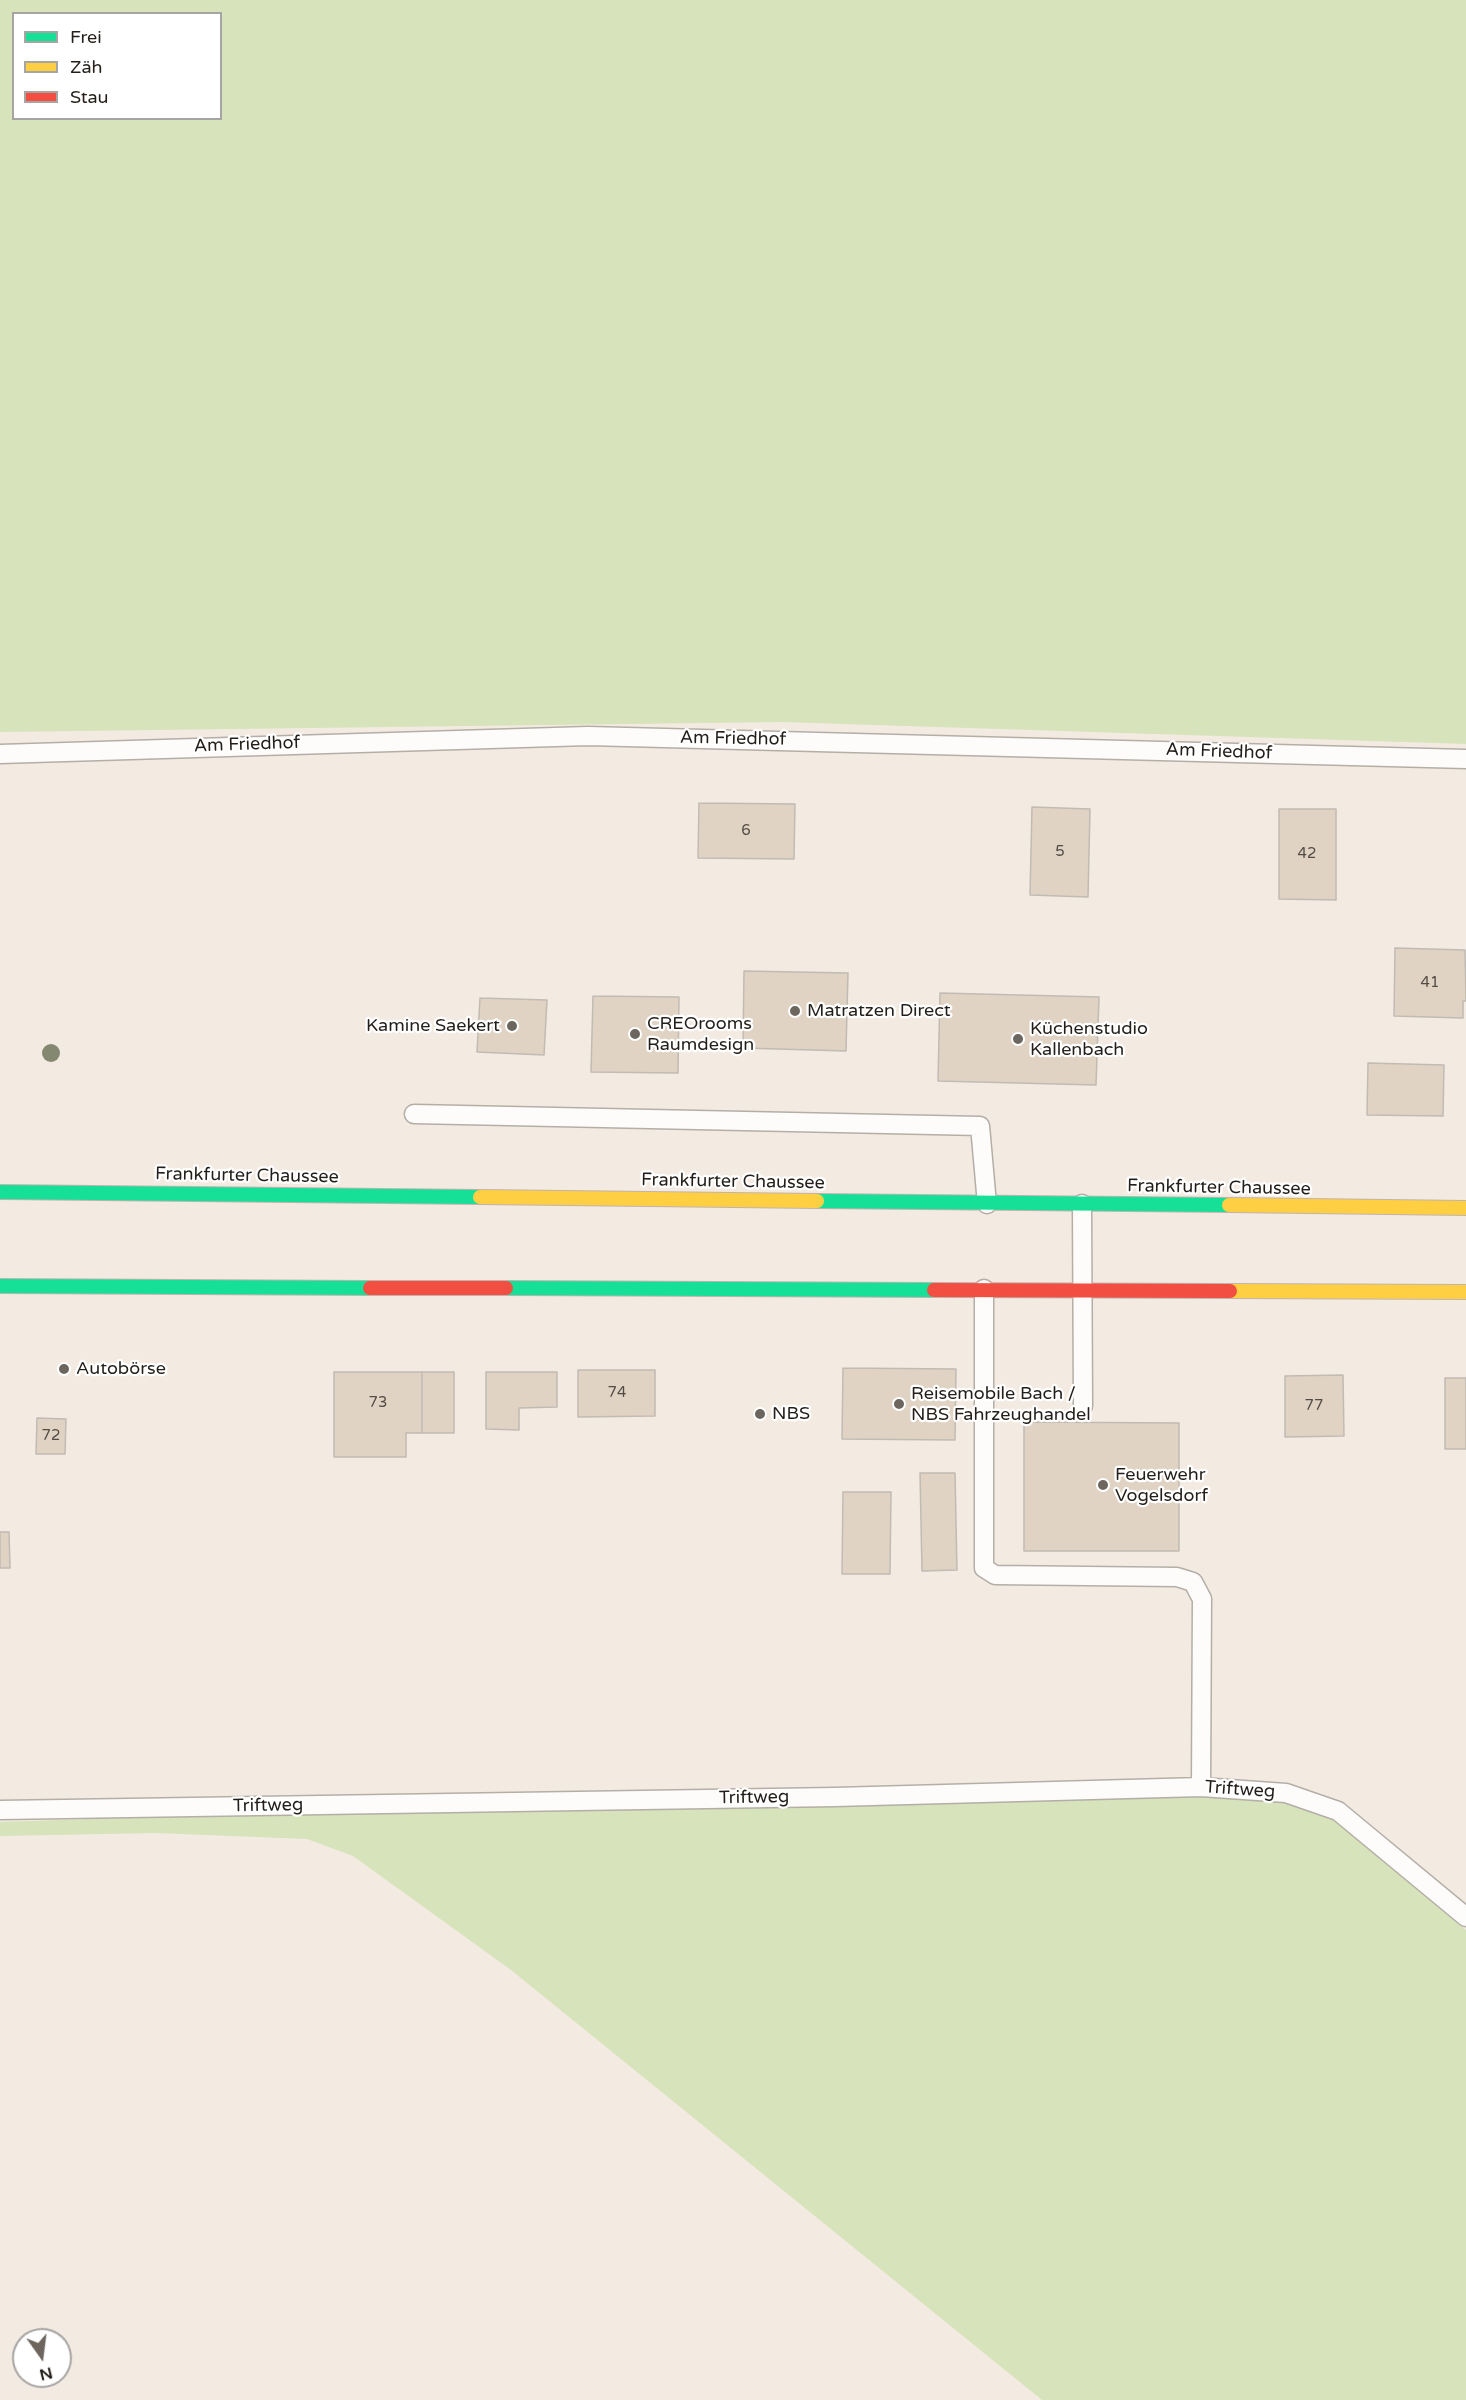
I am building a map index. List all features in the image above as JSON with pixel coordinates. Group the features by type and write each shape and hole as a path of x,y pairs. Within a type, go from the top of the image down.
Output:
{"main road":[{"name":"Frankfurter Chaussee","path":"2,1188 987,1204 1466,1209"},
{"path":"0,1286 1466,1292"}],"lane":[{"name":"Am Friedhof","path":"0,753 588,736 1466,759"},
{"path":"414,1114 980,1126 987,1204"},
{"path":"1082,1204 1083,1406"},
{"path":"984,1289 984,1568 995,1575 1177,1577 1193,1582 1202,1599 1201,1787"},
{"name":"Triftweg","path":"0,1810 835,1797 1201,1787 1286,1793 1338,1811 1466,1917"}],"green space":[{"path":"0,0 1466,0 1466,744 782,722 0,732"},
{"path":"1224,1793 1288,1801 1334,1820 1466,1930 1466,2400 1042,2400 511,1970 353,1856 307,1839 156,1833 0,1836 0,1822 349,1810 725,1808"}],"building":[{"path":"699,803 795,804 794,859 698,858"},
{"path":"1032,807 1090,809 1088,897 1030,895"},
{"path":"1279,809 1336,809 1336,900 1279,899"},
{"path":"1395,948 1465,950 1466,1001 1463,1001 1463,1018 1394,1016"},
{"name":"Matratzen Direct","path":"744,971 848,973 846,1051 743,1048"},
{"name":"Küchenstudio Kallenbach","path":"940,993 1099,997 1096,1085 938,1081"},
{"name":"CREOrooms Raumdesign","path":"593,996 679,997 678,1073 591,1072"},
{"name":"Kamine Saekert","path":"480,998 547,1000 544,1055 477,1052"},
{"path":"1368,1063 1444,1065 1443,1116 1367,1115"},
{"name":"Reisemobile Bach / NBS Fahrzeughandel","path":"843,1368 956,1369 955,1440 842,1439"},
{"path":"578,1370 655,1370 655,1416 578,1417"},
{"path":"334,1372 422,1372 422,1433 406,1433 406,1457 334,1457"},
{"path":"422,1372 454,1372 454,1433 422,1433"},
{"path":"486,1372 557,1372 557,1407 519,1408 519,1430 486,1429"},
{"path":"1343,1375 1344,1436 1285,1437 1285,1376"},
{"path":"1445,1378 1466,1378 1466,1449 1445,1449"},
{"path":"37,1418 66,1419 65,1454 36,1454"},
{"name":"Feuerwehr Vogelsdorf","path":"1024,1422 1179,1423 1179,1551 1024,1551"},
{"path":"920,1473 955,1473 957,1570 922,1571"},
{"path":"843,1492 891,1492 890,1574 842,1574"},
{"path":"0,1532 9,1532 10,1568 0,1568"}],"traffic: fast":[{"path":"0,1192 480,1197"},
{"path":"817,1201 1229,1205"},
{"path":"0,1286 370,1288"},
{"path":"506,1288 934,1290"}],"traffic: slow":[{"path":"480,1197 817,1201"},
{"path":"1229,1205 1466,1208"},
{"path":"1230,1291 1466,1292"}],"traffic: jam":[{"path":"370,1288 506,1288"},
{"path":"934,1290 1230,1291"}],"place":[{"name":"Matratzen Direct","path":"795,1011"},
{"name":"Kamine Saekert","path":"512,1026"},
{"name":"CREOrooms Raumdesign","path":"635,1034"},
{"name":"Küchenstudio Kallenbach","path":"1018,1039"},
{"name":"Autobörse","path":"64,1369"},
{"name":"Reisemobile Bach / NBS Fahrzeughandel","path":"899,1404"},
{"name":"NBS","path":"760,1414"},
{"name":"Feuerwehr Vogelsdorf","path":"1103,1485"}]}
